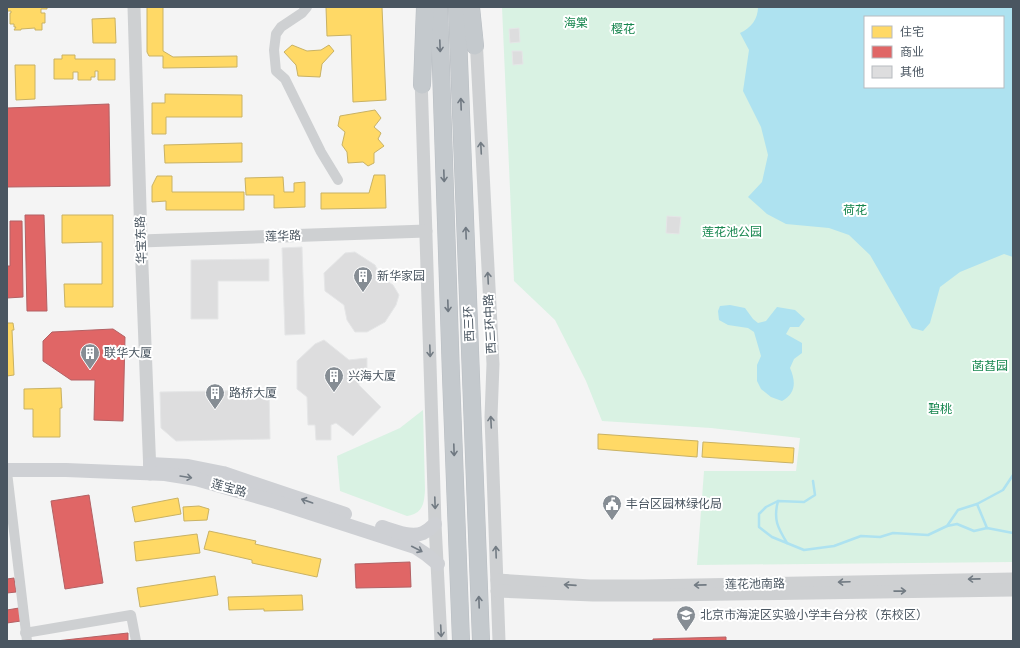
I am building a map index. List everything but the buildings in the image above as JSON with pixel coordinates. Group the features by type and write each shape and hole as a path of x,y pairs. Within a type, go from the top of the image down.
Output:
{"highway":[{"path":"422,85 425,7"},
{"name":"西三环","path":"439,7 461,641"},
{"name":"西三环","path":"457,7 481,641"},
{"path":"471,7 475,46"}],"main road":[{"name":"莲宝路","path":"7,461 150,469 165,474 196,479 342,523 415,547 438,564"},
{"name":"莲宝路","path":"7,471 150,469 188,466 223,473 394,531 408,534 424,533 435,524"}],"street":[{"name":"华宝东路","path":"134,7 150,469"},
{"path":"307,7 302,13 281,27 276,34 274,50 276,71 285,79 308,122 321,152 338,180"},
{"path":"417,7 417,45 422,85 435,524 441,641"},
{"name":"西三环中路","path":"476,7 475,46 493,364 491,417 499,641"},
{"name":"莲华路","path":"141,241 426,232"},
{"path":"7,471 26,637 131,615 136,641"},
{"name":"莲花池南路","path":"497,586 643,586 1013,579"},
{"name":"莲花池南路","path":"497,586 593,595 1013,590"}],"green space":[{"name":"莲花池公园","path":"502,7 1013,7 1013,562 697,565 704,471 796,471 800,438 711,428 602,421 586,381 555,320 514,281"},
{"path":"423,410 425,490 422,507 416,513 407,516 340,491 337,456 400,428"}],"water":[{"path":"758,7 1013,7 1013,257 1004,254 960,272 940,287 930,323 923,331 912,328 870,255 849,235 829,228 786,224 767,214 748,197 762,182 768,155 761,127 743,91 749,50 740,33 753,23 757,15"},
{"path":"730,305 745,308 758,323 766,321 777,307 795,310 805,319 799,327 790,327 786,334 802,343 802,353 794,359 790,368 794,387 787,398 782,401 771,397 761,389 757,381 757,365 761,356 754,332 748,328 728,325 719,320 718,311 720,306"}],"waterway":[{"path":"987,528 977,504 1003,490 1013,475"},
{"path":"813,481 815,495 804,502 778,501 766,507 759,514 759,527 772,537 804,550 834,546 861,536 880,537 893,533 928,535 947,526 958,510 977,504"},
{"path":"778,501 776,513 777,524 787,543"},
{"path":"947,526 957,524 974,531 987,528 1013,533"}],"place":[{"name":"新华家园","path":"363,293"},
{"name":"联华大厦","path":"90,370"},
{"name":"兴海大厦","path":"334,393"},
{"name":"路桥大厦","path":"215,410"},
{"name":"丰台区园林绿化局","path":"612,521"},
{"name":"北京市海淀区实验小学丰台分校（东校区）","path":"686,632"}],"park label":[{"name":"海棠","path":"576,23"},
{"name":"樱花","path":"623,29"},
{"name":"荷花","path":"855,210"},
{"name":"菡萏园","path":"990,366"},
{"name":"碧桃","path":"940,409"}]}
